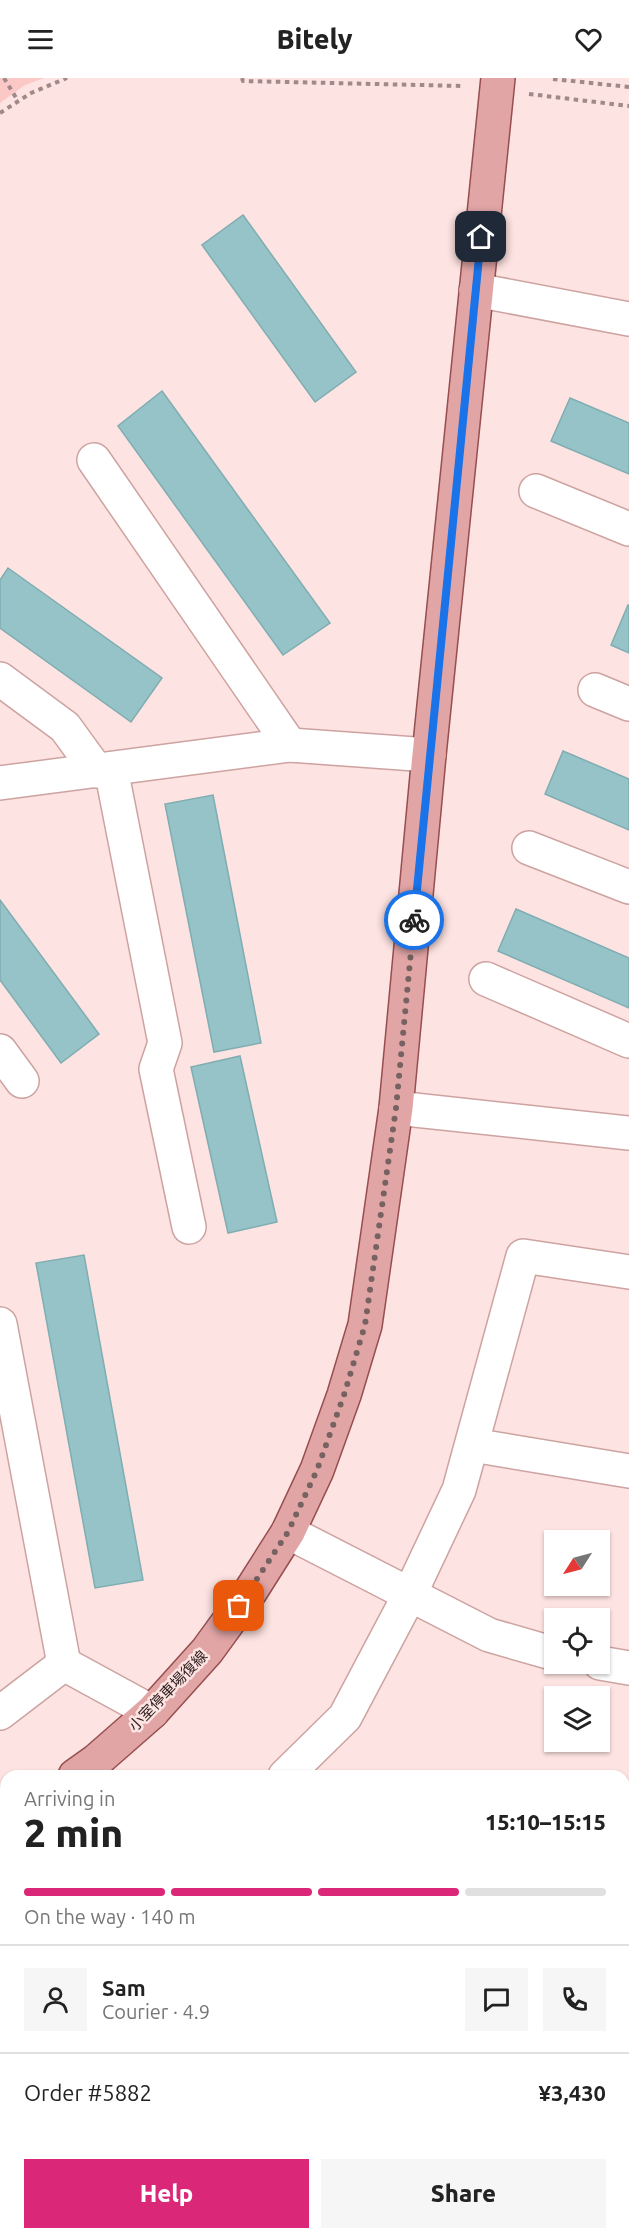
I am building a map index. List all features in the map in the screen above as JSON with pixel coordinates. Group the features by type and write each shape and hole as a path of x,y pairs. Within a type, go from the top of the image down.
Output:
{"main road":[{"name":"小室停車場復線","path":"83,1770 152,1712 207,1651 250,1592 288,1532 317,1470 344,1395 365,1325 396,1108 429,755 498,78"}],"street":[{"path":"476,290 629,319"},
{"path":"94,460 290,745"},
{"path":"536,491 629,529"},
{"path":"0,680 65,727 104,770 165,1043 156,1068 189,1227"},
{"path":"595,690 629,704"},
{"path":"0,783 290,745 429,755"},
{"path":"529,848 629,887"},
{"path":"486,979 629,1041"},
{"path":"0,1051 22,1081"},
{"path":"396,1108 629,1133"},
{"path":"291,1770 345,1717 409,1596 459,1490 523,1256 629,1272"},
{"path":"0,1324 64,1664"},
{"path":"472,1445 629,1471"},
{"path":"288,1532 489,1635 544,1651"},
{"path":"64,1664 152,1712"},
{"path":"0,1713 64,1664"},
{"path":"610,1665 629,1668"}],"path":[{"path":"4,78 18,101"},
{"path":"0,113 31,93 67,78"},
{"path":"242,78 243,81 467,86"},
{"path":"553,79 629,87"},
{"path":"528,94 629,106"}],"shaded area":[{"path":"0,78 44,78 25,85 0,103"}],"building":[{"path":"243,215 356,372 315,402 202,245"},
{"path":"162,391 330,623 283,655 118,426"},
{"path":"570,398 629,423 629,474 551,441"},
{"path":"8,568 162,678 131,722 0,628 0,580"},
{"path":"629,605 629,653 611,645"},
{"path":"563,751 629,779 629,830 545,794"},
{"path":"213,795 261,1043 214,1052 165,804"},
{"path":"0,900 99,1034 61,1063 0,980"},
{"path":"516,909 629,958 629,1008 498,951"},
{"path":"240,1056 277,1222 228,1233 191,1067"},
{"path":"84,1255 143,1580 95,1588 36,1263"}],"way so far":[{"path":"239,1606 288,1532 317,1470 344,1395 365,1325 396,1108 414,920"}],"route":[{"path":"414,920 481,237"}]}
